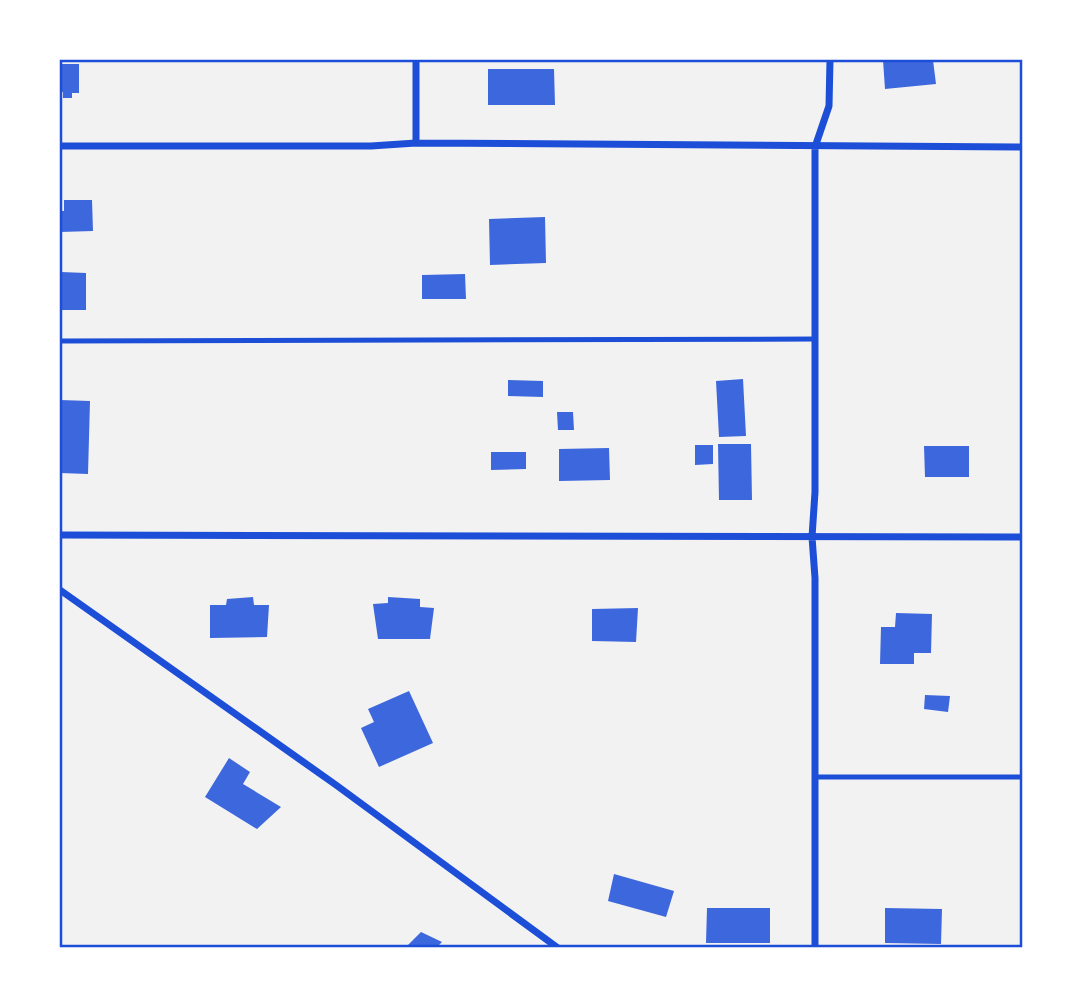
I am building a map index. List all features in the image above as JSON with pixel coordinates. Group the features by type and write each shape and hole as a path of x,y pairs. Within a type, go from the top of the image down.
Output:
{"street":[{"path":"416,60 416,143"},
{"path":"815,947 815,578 812,537 815,492 815,147 830,106 830,60"},
{"path":"60,146 371,146 416,143 1023,147"},
{"path":"60,535 1023,537"},
{"path":"60,590 336,785 558,947"}],"lane":[{"path":"60,341 815,339"},
{"path":"815,776 1023,777"}],"building":[{"path":"883,60 933,60 936,84 885,89"},
{"path":"60,64 79,64 79,93 72,93 72,98 63,98 63,92 60,92"},
{"path":"488,69 554,69 555,105 488,105"},
{"path":"64,200 92,200 93,231 60,232 60,211 64,211"},
{"path":"545,217 546,263 490,265 489,219"},
{"path":"61,272 86,273 86,310 61,310"},
{"path":"465,274 466,299 422,299 422,275"},
{"path":"743,379 746,436 719,437 716,381"},
{"path":"508,380 543,381 543,397 508,396"},
{"path":"60,400 90,401 88,474 60,473"},
{"path":"557,412 573,412 574,430 558,430"},
{"path":"718,444 751,444 752,500 719,500"},
{"path":"695,445 713,445 713,464 695,465"},
{"path":"924,446 969,446 969,477 925,477"},
{"path":"609,448 610,480 559,481 559,449"},
{"path":"491,452 526,452 526,469 491,470"},
{"path":"253,597 254,605 269,605 267,637 210,638 210,605 226,605 227,599"},
{"path":"388,597 420,599 420,607 434,608 430,639 378,639 373,604 388,603"},
{"path":"638,608 636,642 592,641 592,609"},
{"path":"896,613 932,614 931,653 914,653 914,664 880,664 881,627 895,627"},
{"path":"409,691 433,743 379,767 361,728 374,722 368,709"},
{"path":"925,695 950,696 948,712 924,709"},
{"path":"229,758 250,772 243,784 281,807 257,829 205,797"},
{"path":"614,874 674,891 666,917 608,901"},
{"path":"707,908 770,908 770,943 706,943"},
{"path":"885,908 942,909 941,944 885,943"},
{"path":"421,932 442,942 436,948 405,948"}]}
